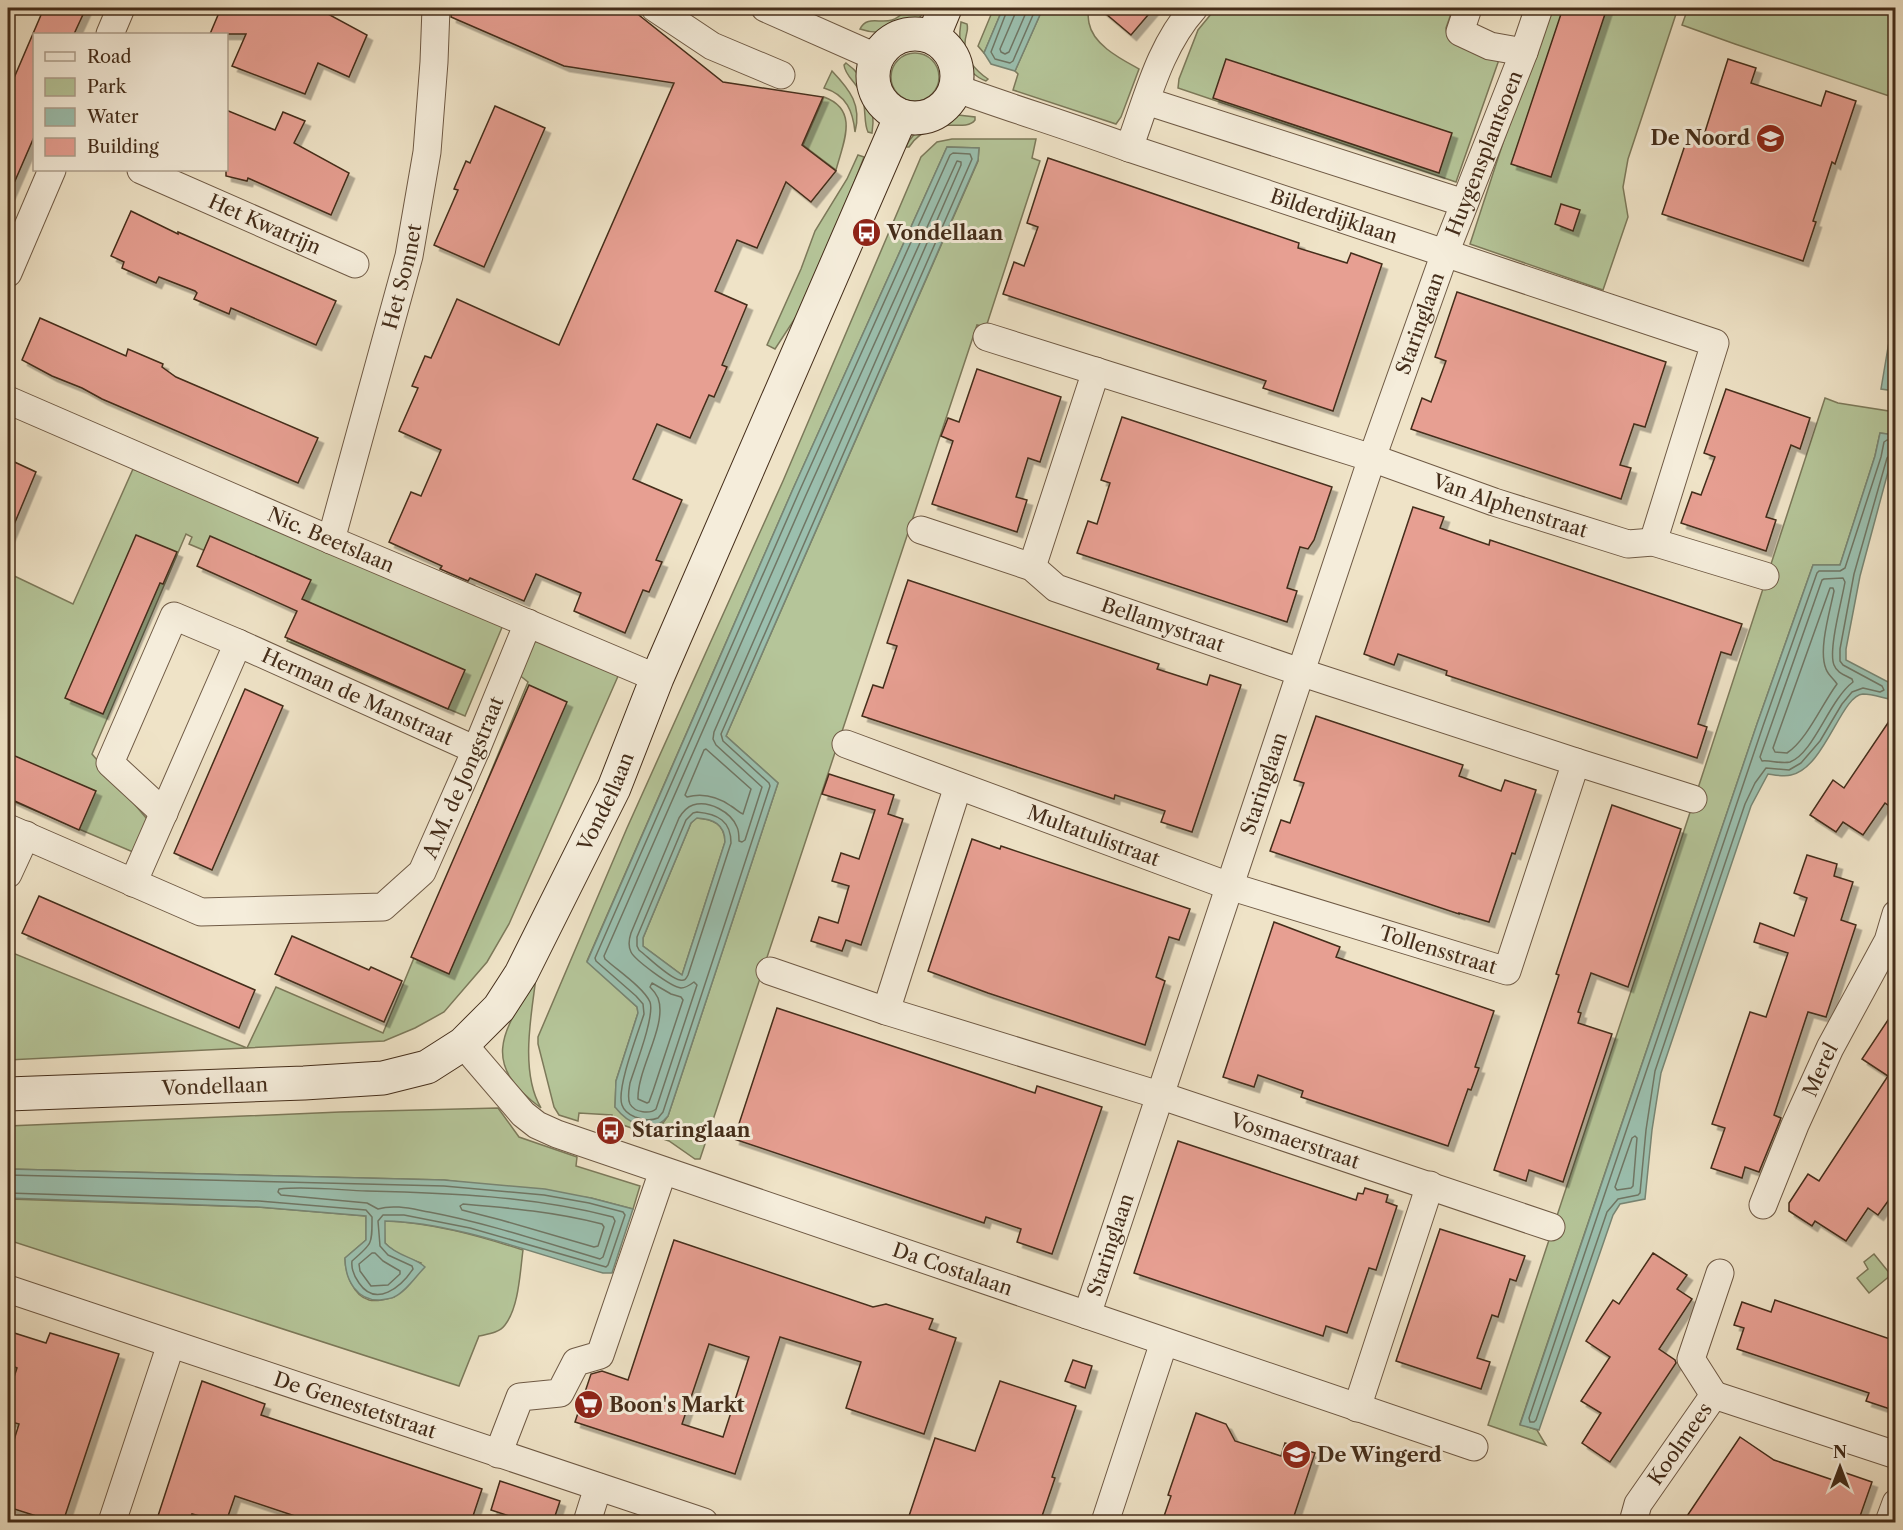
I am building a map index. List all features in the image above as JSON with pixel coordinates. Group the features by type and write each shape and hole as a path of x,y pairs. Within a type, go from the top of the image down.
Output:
{"street":[{"path":"110,33 121,8"},
{"name":"Het Sonnet","path":"331,540 409,256 428,152 436,8"},
{"path":"655,8 712,46 781,75"},
{"path":"765,8 878,58"},
{"path":"933,37 945,8"},
{"path":"1129,148 1163,54 1179,24 1194,8"},
{"name":"Huygensplantsoen","path":"1468,8 1460,32 1490,46 1524,52"},
{"name":"Huygensplantsoen","path":"1445,253 1539,8"},
{"path":"917,34 933,37 946,47 954,60 958,75 955,88 948,102 939,111 920,117 901,116 888,109 879,98 874,85 873,71 878,58 887,44 901,36 917,34"},
{"name":"Bilderdijklaan","path":"955,88 1714,343 1653,542"},
{"path":"1146,101 1464,203"},
{"name":"Vondellaan","path":"8,1094 383,1078 428,1067 463,1044 499,1008 521,974 614,789 657,678 901,116"},
{"path":"8,273 52,171"},
{"name":"Het Kwatrijn","path":"143,171 355,264"},
{"name":"Staringlaan","path":"1086,1316 1372,458 1445,253"},
{"path":"987,337 1372,458"},
{"path":"1032,567 1096,371"},
{"name":"Nic. Beetslaan","path":"8,400 657,678"},
{"name":"Van Alphenstraat","path":"1372,458 1494,502 1628,544 1653,542 1765,576"},
{"name":"Bellamystraat","path":"921,530 1032,567 1056,588 1300,672"},
{"name":"Herman de Manstraat","path":"164,813 110,763 174,616 476,750"},
{"name":"A.M. de Jongstraat","path":"8,874 17,831 201,912 383,907 422,872 476,750 528,623"},
{"name":"Herman de Manstraat","path":"132,883 238,643"},
{"path":"1300,672 1693,799"},
{"name":"Multatulistraat","path":"846,744 1229,886"},
{"name":"Tollensstraat","path":"1229,886 1507,971 1576,762"},
{"path":"886,1011 958,786"},
{"name":"Merel","path":"1763,1205 1795,1125 1830,1048 1892,944 1896,914"},
{"path":"770,971 886,1011 1160,1095"},
{"name":"Da Costalaan","path":"463,1044 523,1114 537,1125 557,1134 1474,1447"},
{"name":"Vosmaerstraat","path":"1160,1095 1551,1227"},
{"path":"498,1454 520,1397 560,1393 576,1362 600,1355 663,1171"},
{"path":"1357,1408 1430,1185"},
{"path":"1714,1395 1691,1359 1720,1274"},
{"name":"De Genestetstraat","path":"8,1289 704,1522"},
{"path":"1105,1522 1164,1342"},
{"path":"111,1522 171,1344"},
{"name":"Koolmees","path":"1635,1513 1714,1395 1896,1455"},
{"path":"587,1522 598,1487"},
{"path":"1889,1522 1896,1503"}],"green space":[{"path":"909,8 927,8 915,21 897,29 878,32 860,29 866,22 894,19"},
{"path":"988,8 1003,8 984,53 978,46 993,10"},
{"path":"1043,8 1088,8 1089,23 1096,38 1124,61 1139,69 1121,117 1116,124 1013,90 1018,74 1015,71"},
{"path":"1216,8 1453,8 1446,28 1447,36 1501,54 1456,182 1178,88 1179,79 1198,30"},
{"path":"1547,8 1678,8 1628,159 1623,187 1628,217 1603,290 1470,244"},
{"path":"1688,8 1895,8 1895,98 1682,25"},
{"path":"961,22 967,24 966,54 975,68 988,79 986,81 978,77 966,65 961,49"},
{"path":"915,53 932,60 939,77 932,94 915,101 898,94 891,77 898,60"},
{"path":"846,63 860,77 869,94 873,114 872,133 868,132 863,99 847,73 844,65"},
{"path":"832,71 853,98 857,114 855,132 853,118 847,105 838,95 824,88"},
{"path":"824,97 842,110 845,119 845,138 836,170 803,145"},
{"path":"958,115 975,117 975,120 967,125 940,126 931,129 906,147 921,129"},
{"path":"952,139 1036,139 1032,158 1040,161 986,327 977,325 700,1159 695,1159 669,1141 612,1123 612,1115 579,1113 578,1121 559,1115 554,1107 538,1037 627,828 783,481 921,157 937,142","holes":["947,147 979,148 978,161 726,736 778,783 668,1116 663,1123 615,1107 616,1081 638,1013 637,1007 587,961 793,489"]},
{"path":"858,155 864,157 811,294 775,349 767,345 801,269 815,231 847,179"},
{"path":"1825,398 1838,403 1895,412 1895,435 1880,433 1875,456 1840,565 1813,565 1757,724 1520,1424 1537,1430 1546,1445 1488,1425"},
{"path":"133,469 503,625 465,716 287,641 301,606 208,552 189,544 192,537 186,534 92,754 147,819 133,852 8,799 8,573 73,604"},
{"path":"534,638 619,674 509,924 487,962 444,1012 384,1041 247,1048 276,987 383,1033 528,682 518,674"},
{"path":"696,818 717,824 723,831 725,842 682,975 643,946 643,938 691,823"},
{"path":"8,951 247,1048 8,1060"},
{"path":"536,978 530,1027 529,1062 535,1094 541,1108 522,1092 509,1076 503,1061 503,1046 507,1031 514,1014"},
{"path":"498,1108 519,1137 577,1157 576,1166 640,1186 633,1209 591,1198 444,1180 8,1169 8,1126 340,1112"},
{"path":"8,1199 258,1207 366,1216 366,1240 345,1258 345,1264 354,1289 363,1298 372,1301 394,1297 421,1263 397,1253 385,1243 384,1221 437,1227 523,1250 518,1289 510,1318 503,1328 479,1336 459,1386 8,1240"},
{"path":"1874,1254 1891,1275 1869,1293 1857,1278 1868,1269 1864,1262"}],"water":[{"path":"1003,8 1043,8 1015,71 991,64 984,53"},
{"path":"947,147 979,148 978,160 726,736 778,783 668,1116 655,1125 640,1125 633,1123 615,1107 616,1081 638,1013 637,1007 587,962 793,489","holes":["697,818 713,821 720,827 725,842 682,975 643,946 643,938 691,823"]},
{"path":"1895,306 1896,391 1881,389"},
{"path":"1880,433 1895,435 1895,446 1860,576 1846,649 1846,660 1888,682 1895,681 1895,700 1867,694 1855,697 1814,760 1803,770 1791,775 1768,774 1751,806 1661,1073 1645,1199 1620,1204 1613,1215 1539,1430 1520,1425 1813,565 1840,565 1875,456"},
{"path":"8,1169 444,1180 545,1189 633,1209 612,1273 603,1273 466,1233 411,1223 385,1221 385,1243 425,1267 398,1295 380,1300 365,1297 359,1293 347,1274 345,1258 366,1240 366,1216 258,1207 8,1198"}],"building":[{"path":"44,8 86,8 74,33 33,33"},
{"path":"221,8 317,8 367,35 349,77 318,63 305,94 232,66 246,34 210,33"},
{"path":"452,8 630,8 723,82 823,97 802,145 836,171 811,202 786,182 757,248 737,240 715,291 747,305 722,365 727,367 714,397 709,395 690,438 657,424 633,479 682,500 656,560 662,562 649,592 643,590 625,633 574,611 581,593 536,574 524,601 470,578 468,581 440,569 442,566 389,542 411,492 421,496 441,450 399,431 418,388 412,386 425,356 431,358 457,299 559,345 674,83 564,66 451,17"},
{"path":"1099,8 1154,8 1131,35"},
{"path":"1563,8 1607,8 1551,177 1511,164"},
{"path":"33,34 33,139 8,197 8,92"},
{"path":"1226,59 1452,133 1439,173 1213,98"},
{"path":"1728,59 1756,68 1751,83 1821,106 1826,91 1856,101 1835,164 1832,162 1803,261 1662,214 1690,130 1704,135"},
{"path":"495,106 545,128 484,267 434,245 458,190 454,189 466,161 470,163"},
{"path":"228,111 275,130 283,112 305,121 294,143 349,173 331,215 248,178 247,181 226,176 226,171 228,171"},
{"path":"1048,158 1299,243 1298,248 1347,263 1351,253 1382,264 1333,411 1263,388 1266,381 1003,294 1014,262 1024,266 1038,227 1027,223"},
{"path":"1561,204 1580,210 1573,231 1555,224"},
{"path":"131,211 178,234 178,232 336,301 316,345 231,308 229,314 194,299 197,293 195,291 159,277 156,283 122,268 124,262 111,256"},
{"path":"1457,292 1666,362 1645,427 1634,424 1620,465 1631,468 1621,499 1411,429 1422,398 1431,402 1446,361 1435,357"},
{"path":"40,318 126,356 128,349 163,364 162,367 176,377 318,438 298,483 102,399 22,360"},
{"path":"977,369 1061,397 1040,462 1028,458 1016,497 1027,500 1017,532 932,504 953,441 941,436 948,418 959,422"},
{"path":"1726,389 1810,418 1800,449 1791,445 1766,517 1776,520 1766,551 1681,523 1692,492 1701,495 1715,457 1704,453"},
{"path":"1122,417 1332,487 1314,540 1308,549 1300,547 1287,588 1297,591 1287,622 1077,553 1088,521 1097,524 1110,483 1101,480"},
{"path":"8,459 36,472 8,539"},
{"path":"1413,507 1444,517 1440,528 1489,545 1490,540 1742,624 1731,655 1721,652 1698,724 1707,727 1697,758 1446,675 1447,671 1398,654 1394,665 1364,654"},
{"path":"136,535 177,552 163,584 160,583 103,714 65,698"},
{"path":"210,536 311,580 302,599 465,670 448,709 285,637 297,611 197,566"},
{"path":"908,580 1159,664 1157,669 1207,685 1210,675 1241,685 1192,832 1161,822 1165,811 1115,795 1114,799 862,716 873,685 883,688 897,646 887,643"},
{"path":"529,685 567,702 449,974 411,957"},
{"path":"245,689 283,706 212,870 174,853"},
{"path":"1896,711 1896,811 1885,803 1863,835 1843,822 1836,832 1810,815 1833,780 1844,788"},
{"path":"1316,716 1463,765 1459,776 1501,791 1505,780 1536,790 1489,922 1270,851 1281,820 1290,823 1304,783 1294,780"},
{"path":"8,753 96,791 79,830 8,798"},
{"path":"829,774 894,795 888,814 903,819 861,945 846,940 842,951 811,941 819,917 838,923 849,886 832,881 841,853 859,859 875,810 822,794"},
{"path":"1612,805 1681,829 1628,987 1591,973 1578,1012 1581,1013 1578,1023 1612,1034 1563,1182 1529,1170 1526,1181 1494,1170 1559,975 1556,974"},
{"path":"972,839 1000,849 1001,846 1190,909 1179,940 1169,937 1156,977 1165,981 1145,1045 928,971"},
{"path":"1807,855 1837,864 1834,876 1853,882 1841,920 1856,925 1826,1017 1808,1012 1774,1115 1781,1118 1759,1172 1745,1167 1742,1178 1711,1168 1725,1128 1712,1124 1750,1012 1766,1017 1788,953 1754,942 1760,923 1794,936 1807,898 1794,893"},
{"path":"39,896 255,990 239,1028 22,933"},
{"path":"1274,922 1340,947 1336,957 1494,1011 1475,1067 1479,1068 1471,1090 1468,1089 1448,1146 1301,1097 1303,1091 1258,1075 1254,1087 1223,1077"},
{"path":"292,936 369,970 371,967 402,981 384,1022 275,974"},
{"path":"777,1008 1035,1093 1037,1086 1102,1107 1052,1254 1017,1242 1021,1229 986,1217 984,1223 734,1139"},
{"path":"1896,1008 1896,1190 1878,1215 1868,1208 1846,1241 1815,1221 1812,1226 1789,1211 1789,1203 1808,1174 1819,1181 1888,1076 1862,1059"},
{"path":"1178,1141 1356,1200 1358,1193 1363,1194 1365,1188 1388,1195 1386,1202 1397,1206 1376,1270 1369,1268 1347,1333 1326,1326 1323,1336 1134,1273"},
{"path":"1440,1229 1525,1256 1516,1281 1510,1279 1498,1317 1492,1315 1477,1358 1490,1362 1481,1389 1396,1361"},
{"path":"674,1240 873,1307 886,1304 933,1319 929,1329 956,1338 924,1434 846,1408 861,1362 780,1337 735,1474 575,1422 591,1374 602,1371 628,1380","holes":["709,1344 749,1357 723,1437 682,1424"]},
{"path":"1653,1253 1687,1275 1677,1289 1692,1299 1659,1349 1676,1363 1610,1462 1582,1443 1601,1413 1581,1401 1610,1357 1586,1341 1613,1300 1619,1304"},
{"path":"1775,1300 1896,1341 1896,1411 1866,1401 1869,1393 1737,1349 1744,1328 1734,1325 1742,1302 1771,1312"},
{"path":"8,1331 46,1343 50,1333 119,1354 63,1522 55,1522 8,1507 8,1459 19,1424 8,1421 8,1395 17,1368 8,1364"},
{"path":"1073,1360 1092,1366 1085,1388 1065,1381"},
{"path":"202,1381 265,1404 261,1415 482,1489 471,1522 313,1522 235,1496 226,1522 192,1514 189,1522 156,1522"},
{"path":"1000,1381 1076,1406 1052,1477 1055,1478 1040,1522 962,1522 942,1516 940,1522 907,1522 935,1438 975,1451"},
{"path":"1196,1413 1226,1424 1235,1441 1281,1456 1285,1443 1315,1453 1292,1522 1162,1522 1171,1496 1168,1495"},
{"path":"1740,1437 1774,1460 1836,1481 1840,1471 1872,1482 1858,1522 1683,1522"},
{"path":"500,1481 560,1501 553,1522 527,1522 491,1510"}],"place":[{"name":"De Noord","path":"1771,138"},
{"name":"Vondellaan","path":"866,233"},
{"name":"Staringlaan","path":"611,1130"},
{"name":"Boon's Markt","path":"588,1405"},
{"name":"De Wingerd","path":"1296,1455"}]}
